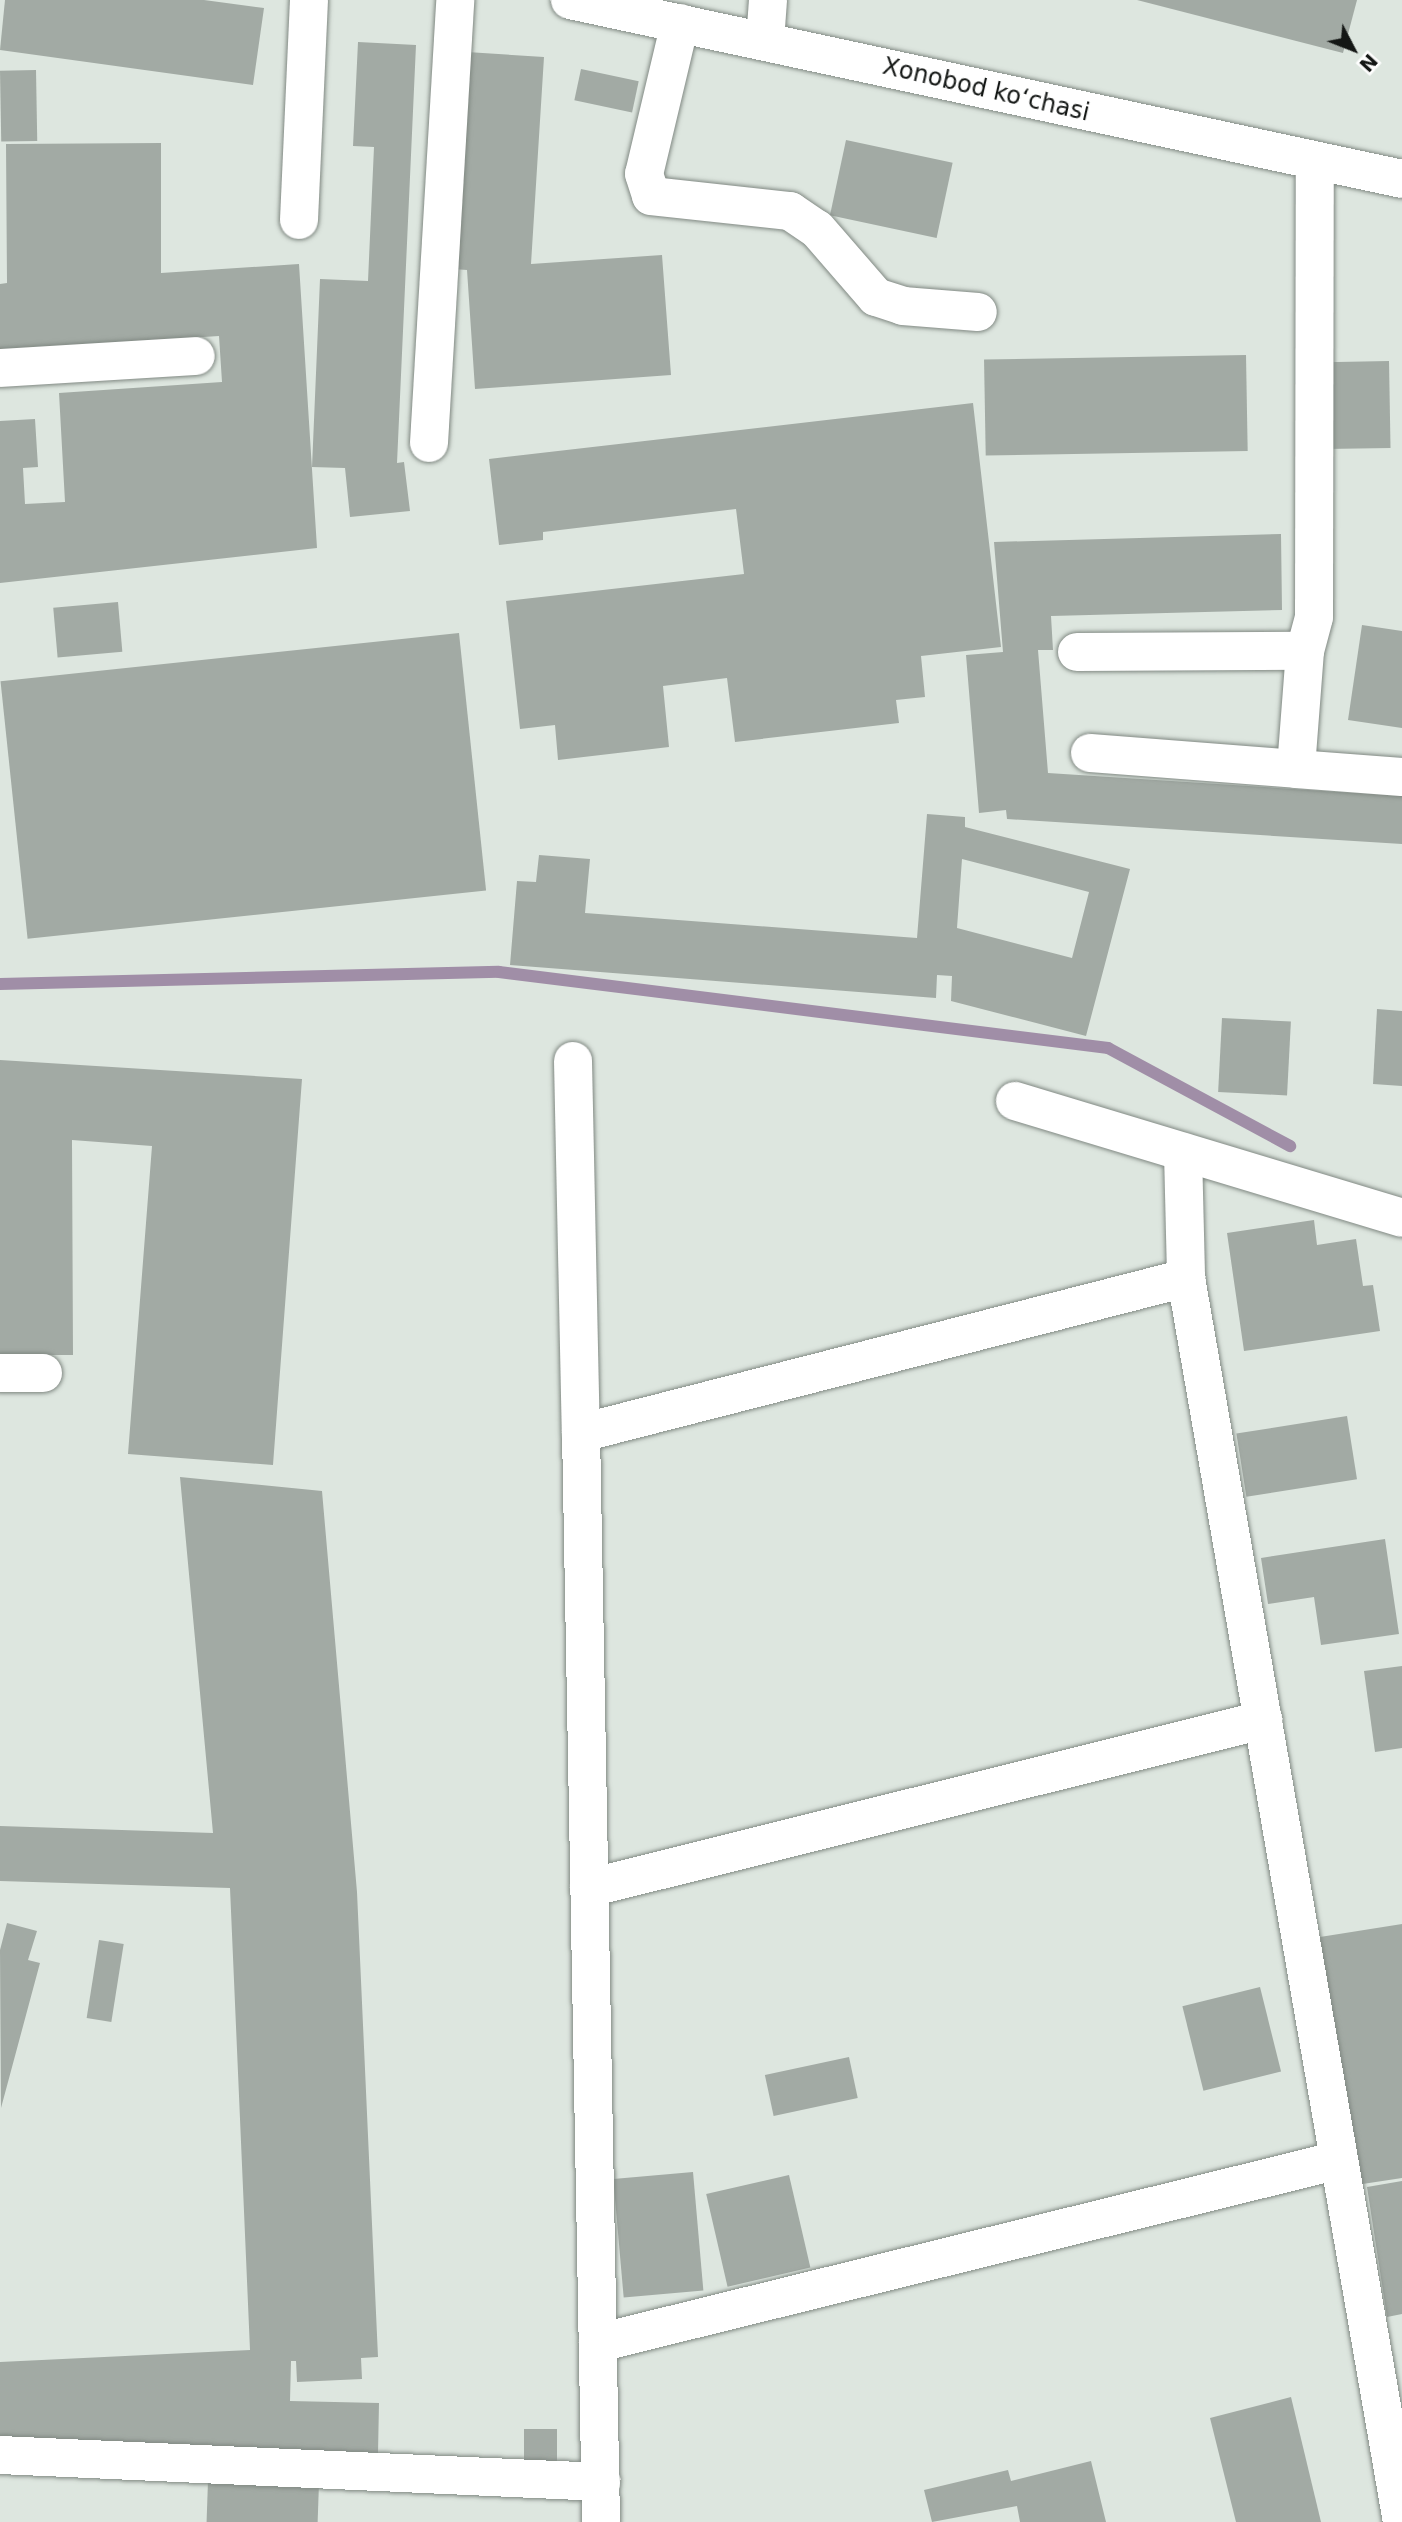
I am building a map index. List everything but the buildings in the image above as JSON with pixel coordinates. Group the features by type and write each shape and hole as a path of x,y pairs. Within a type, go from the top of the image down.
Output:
{"street":[{"path":"299,220 309,0"},
{"path":"429,443 455,0"},
{"name":"Xonobod koʻchasi","path":"570,0 1315,163 1402,179"},
{"path":"765,41 768,0"},
{"path":"680,23 644,174 651,196 790,211 817,229 876,297 903,306 978,312"},
{"path":"1296,769 1305,652 1314,617 1315,163"},
{"path":"0,368 196,356"},
{"path":"1077,652 1305,652"},
{"path":"1090,753 1402,777"},
{"path":"573,1060 601,2522"},
{"path":"1015,1101 1402,1218"},
{"path":"1183,1152 1186,1278 1402,2522"},
{"path":"581,1433 1186,1278"},
{"path":"0,1373 43,1373"},
{"path":"589,1888 1263,1720"},
{"path":"598,2343 1339,2160"},
{"path":"0,2455 601,2482"}],"waterway":[{"path":"0,984 499,972 1108,1048 1290,1146"}]}
